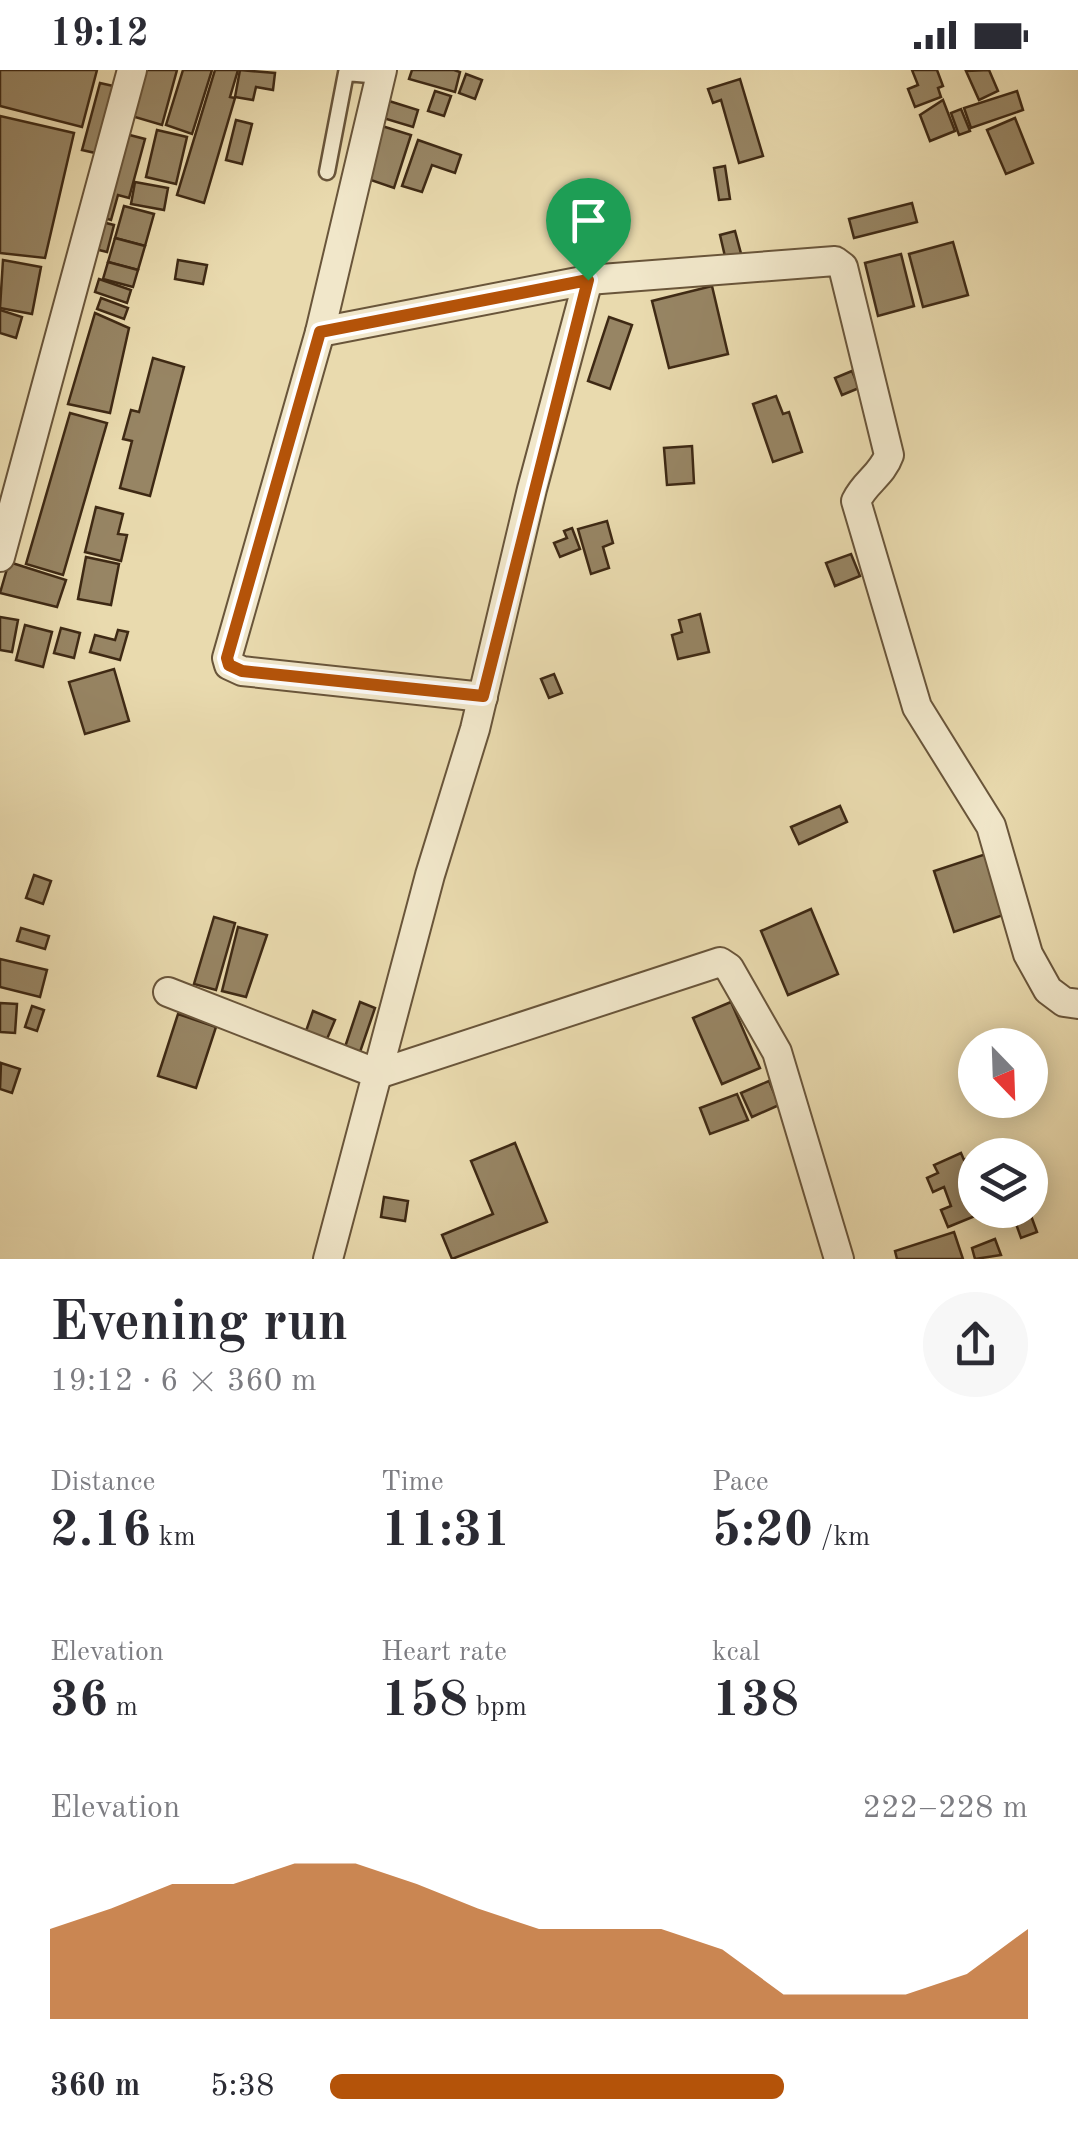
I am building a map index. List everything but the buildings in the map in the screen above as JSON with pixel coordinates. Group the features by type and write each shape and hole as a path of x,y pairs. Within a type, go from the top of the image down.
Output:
{"street":[{"path":"0,557 132,70"},
{"path":"381,73 320,332 227,658 229,665 242,671 483,696"},
{"path":"320,332 588,280 835,261 844,267 888,455 883,472 864,484 856,501 917,707 991,826 1028,954 1048,990 1064,1002 1078,1004"},
{"path":"328,1259 483,696 588,280"},
{"path":"168,992 378,1074 720,962 729,968 777,1052 839,1259"}],"lane":[{"path":"327,172 346,73 381,73"}],"route":[{"path":"588,280 532,489 483,696 242,671 229,665 227,658 253,560 320,332 588,280"}]}
